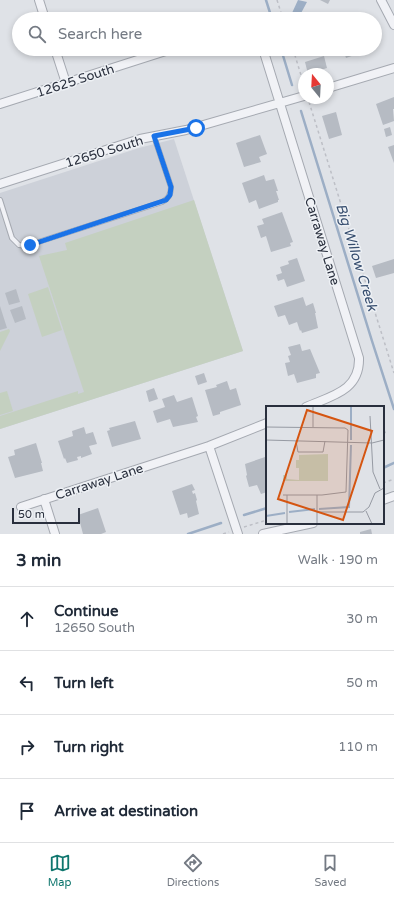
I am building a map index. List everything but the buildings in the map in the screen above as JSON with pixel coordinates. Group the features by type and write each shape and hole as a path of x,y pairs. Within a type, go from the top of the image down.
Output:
{"street":[{"path":"39,0 43,12"},
{"path":"380,0 394,25"},
{"path":"57,56 66,83"},
{"name":"12625 South","path":"0,104 150,56"},
{"name":"Carraway Lane","path":"265,56 359,358 357,375 350,386 340,393 308,406"},
{"path":"334,86 394,68"},
{"name":"12650 South","path":"0,184 127,143 186,130 298,100"},
{"name":"Carraway Lane","path":"21,506 209,446 266,423"},
{"path":"209,446 237,531"},
{"path":"384,500 394,496"},
{"path":"44,499 55,534"},
{"path":"263,534 309,524"}],"lane":[{"path":"0,200 12,238 19,245 26,246 162,202 170,195 171,187 154,136"}],"path":[{"path":"277,0 281,12"},
{"path":"295,56 299,68"},
{"path":"309,104 394,373"},
{"path":"384,483 394,479"},
{"path":"223,534 237,531 266,520"}],"shaded area":[{"path":"174,139 243,351 0,429 0,193 139,148"}],"green space":[{"path":"194,200 243,351 0,429 0,416 78,391 78,394 84,392 39,256 67,250 65,243"},
{"path":"48,287 62,330 42,337 28,294"},
{"path":"9,329 10,331 0,351 0,332"},
{"path":"7,391 13,411 0,415 0,393"}],"water":[{"path":"298,0 307,2 302,12 292,12"}],"waterway":[{"name":"Big Willow Creek","path":"266,0 270,12"},
{"name":"Big Willow Creek","path":"283,56 292,85"},
{"name":"Big Willow Creek","path":"301,111 394,409"},
{"name":"Big Willow Creek","path":"384,468 394,463"},
{"name":"Big Willow Creek","path":"244,515 266,508"},
{"name":"Big Willow Creek","path":"188,534 221,523"}],"route":[{"path":"30,245 166,200 170,195 171,187 154,136 196,128"}]}
